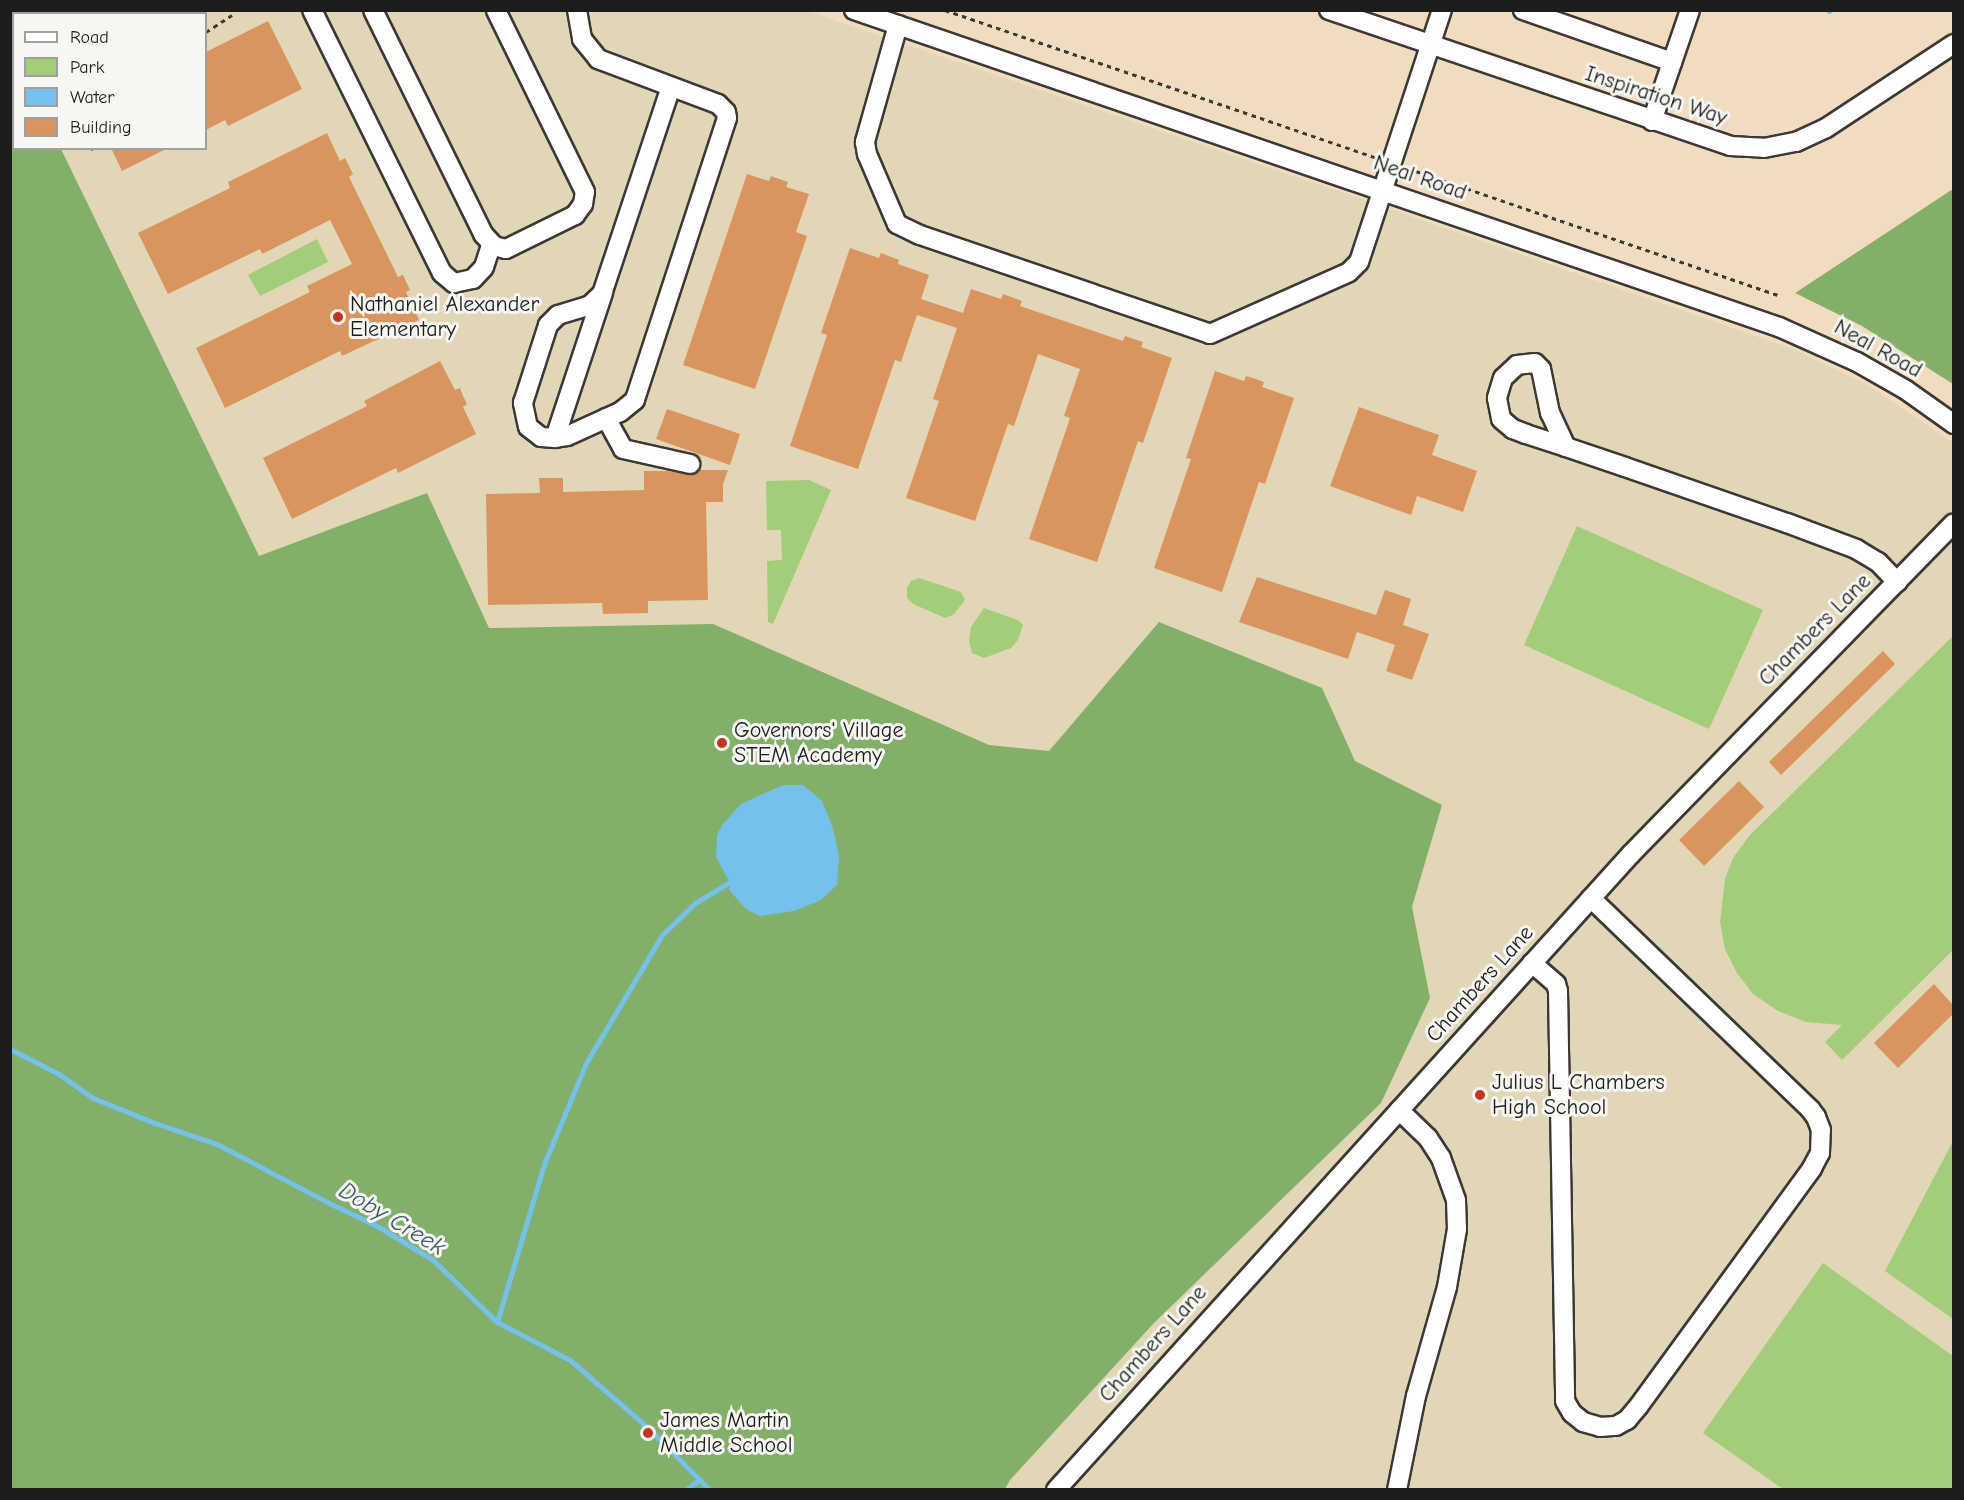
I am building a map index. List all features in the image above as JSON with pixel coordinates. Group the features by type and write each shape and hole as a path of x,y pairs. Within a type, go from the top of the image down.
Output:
{"street":[{"path":"312,10 442,273 454,283 473,279 484,267 491,244"},
{"path":"373,10 483,234 491,244 509,248 575,215 585,198 581,183 496,10"},
{"path":"577,10 582,39 598,59 723,107 726,112 727,126 638,394 630,406 606,418 555,438 541,437 528,427 523,411 525,392 548,325 554,318 590,304 602,294 606,285"},
{"name":"Neal Road","path":"854,10 1802,336 1882,376 1953,424"},
{"name":"Inspiration Way","path":"1329,10 1730,146 1764,148 1796,142 1826,128 1953,44"},
{"path":"898,25 865,142 867,154 897,224 920,235 1205,333 1216,332 1349,272 1359,262 1442,10"},
{"path":"1523,10 1672,62"},
{"path":"1652,121 1690,10"},
{"path":"555,438 670,87"},
{"path":"1566,447 1548,406 1541,369 1535,363 1516,365 1508,371 1499,385 1497,398 1501,419 1513,429 1856,549 1878,562 1897,582"},
{"path":"606,418 623,448 690,464"},
{"name":"Chambers Lane","path":"1056,1490 1591,898 1761,719 1953,523"},
{"path":"1532,963 1556,984 1558,991 1565,1401 1572,1413 1583,1422 1600,1427 1616,1426 1627,1420 1638,1407 1812,1168 1820,1153 1821,1130 1810,1109 1591,898"},
{"path":"1397,1490 1416,1396 1447,1287 1457,1229 1456,1200 1441,1158 1425,1135 1399,1110"}],"path":[{"path":"945,10 1364,153"},
{"path":"207,31 232,15"},
{"path":"1419,172 1778,296"}],"shaded area":[{"name":"Governors' Village STEM Academy","path":"10,11 807,11 1347,194 1796,350 1868,385 1954,443 1953,1489 509,1489 11,1008"}],"green space":[{"path":"10,11 28,11 12,12 12,150 61,150 259,556 427,493 489,628 713,624 989,745 1049,751 1159,622 1322,688 1355,761 1442,805 1412,907 1430,998 1381,1103 1154,1323 1010,1480 1005,1489 11,1489"},
{"path":"1953,189 1953,384 1862,326 1795,293"},
{"path":"317,239 328,262 260,296 248,275"},
{"path":"809,480 831,490 773,624 768,622 767,561 782,560 781,530 767,530 766,481"},
{"path":"1577,526 1763,610 1709,729 1524,645"},
{"path":"919,578 961,592 965,600 953,615 945,618 913,604 907,598 907,588 911,581"},
{"path":"984,608 1018,620 1023,625 1018,640 1011,648 984,658 972,653 969,641 971,627"},
{"path":"1953,636 1953,950 1842,1060 1825,1042 1842,1025 1806,1022 1778,1011 1753,994 1737,973 1725,949 1720,922 1725,879 1733,858 1749,836"},
{"path":"1953,1141 1953,1319 1885,1271"},
{"path":"1823,1263 1953,1356 1953,1489 1783,1489 1703,1433"}],"water":[{"path":"783,785 803,785 822,801 833,828 839,856 837,885 821,900 794,911 760,916 746,909 729,890 730,883 716,857 717,835 722,825 741,804"}],"building":[{"path":"268,21 302,89 228,126 225,120 207,129 207,52"},
{"path":"327,133 340,161 345,158 353,174 349,177 398,277 403,275 410,290 406,292 419,320 342,356 340,351 225,408 196,348 310,292 307,286 352,264 330,220 262,254 260,249 168,294 138,233 230,188 228,182"},
{"path":"112,150 164,150 122,171"},
{"path":"747,174 769,181 771,176 788,182 786,187 809,194 796,232 807,236 755,389 683,365"},
{"path":"850,248 879,258 881,253 899,260 898,264 929,275 921,299 963,313 971,289 1001,299 1003,294 1022,301 1020,306 1123,341 1125,336 1143,342 1141,347 1172,358 1143,443 1138,441 1097,562 1029,539 1070,418 1064,416 1080,369 1038,354 1014,426 1008,424 975,521 906,498 939,401 933,399 957,328 917,315 901,362 895,360 858,469 790,446 827,335 821,333"},
{"path":"440,361 455,390 460,388 467,404 463,407 476,434 398,473 396,468 292,519 263,458 367,406 364,401"},
{"path":"1215,371 1244,381 1246,376 1256,379 1264,382 1262,387 1294,398 1265,484 1259,482 1222,592 1154,568 1191,459 1186,458"},
{"path":"1359,407 1439,435 1432,455 1477,471 1463,512 1417,496 1411,515 1330,486"},
{"path":"667,409 740,434 730,465 656,439"},
{"path":"699,470 728,470 723,484 723,502 706,502 708,600 648,601 648,613 603,614 602,603 488,605 486,494 540,493 539,478 563,478 563,492 644,490 644,471 668,471 688,475"},
{"path":"1257,577 1376,615 1385,590 1411,599 1403,625 1429,634 1412,680 1386,671 1395,645 1357,632 1348,659 1239,622"},
{"path":"1883,651 1895,664 1781,775 1769,762"},
{"path":"1739,781 1764,807 1704,866 1679,840"},
{"path":"1934,984 1953,1005 1953,1014 1898,1068 1874,1043"}],"waterway":[{"path":"497,1322 544,1164 586,1063 662,935 695,903 733,880"},
{"name":"Doby Creek","path":"10,1049 59,1074 93,1098 155,1123 217,1144 379,1227 433,1260 497,1322 570,1360 647,1427 710,1490"},
{"path":"685,1490 699,1480"}],"place":[{"name":"Nathaniel Alexander Elementary","path":"338,317"},
{"name":"Governors' Village STEM Academy","path":"722,743"},
{"name":"Julius L Chambers High School","path":"1480,1095"},
{"name":"James Martin Middle School","path":"648,1433"}]}
